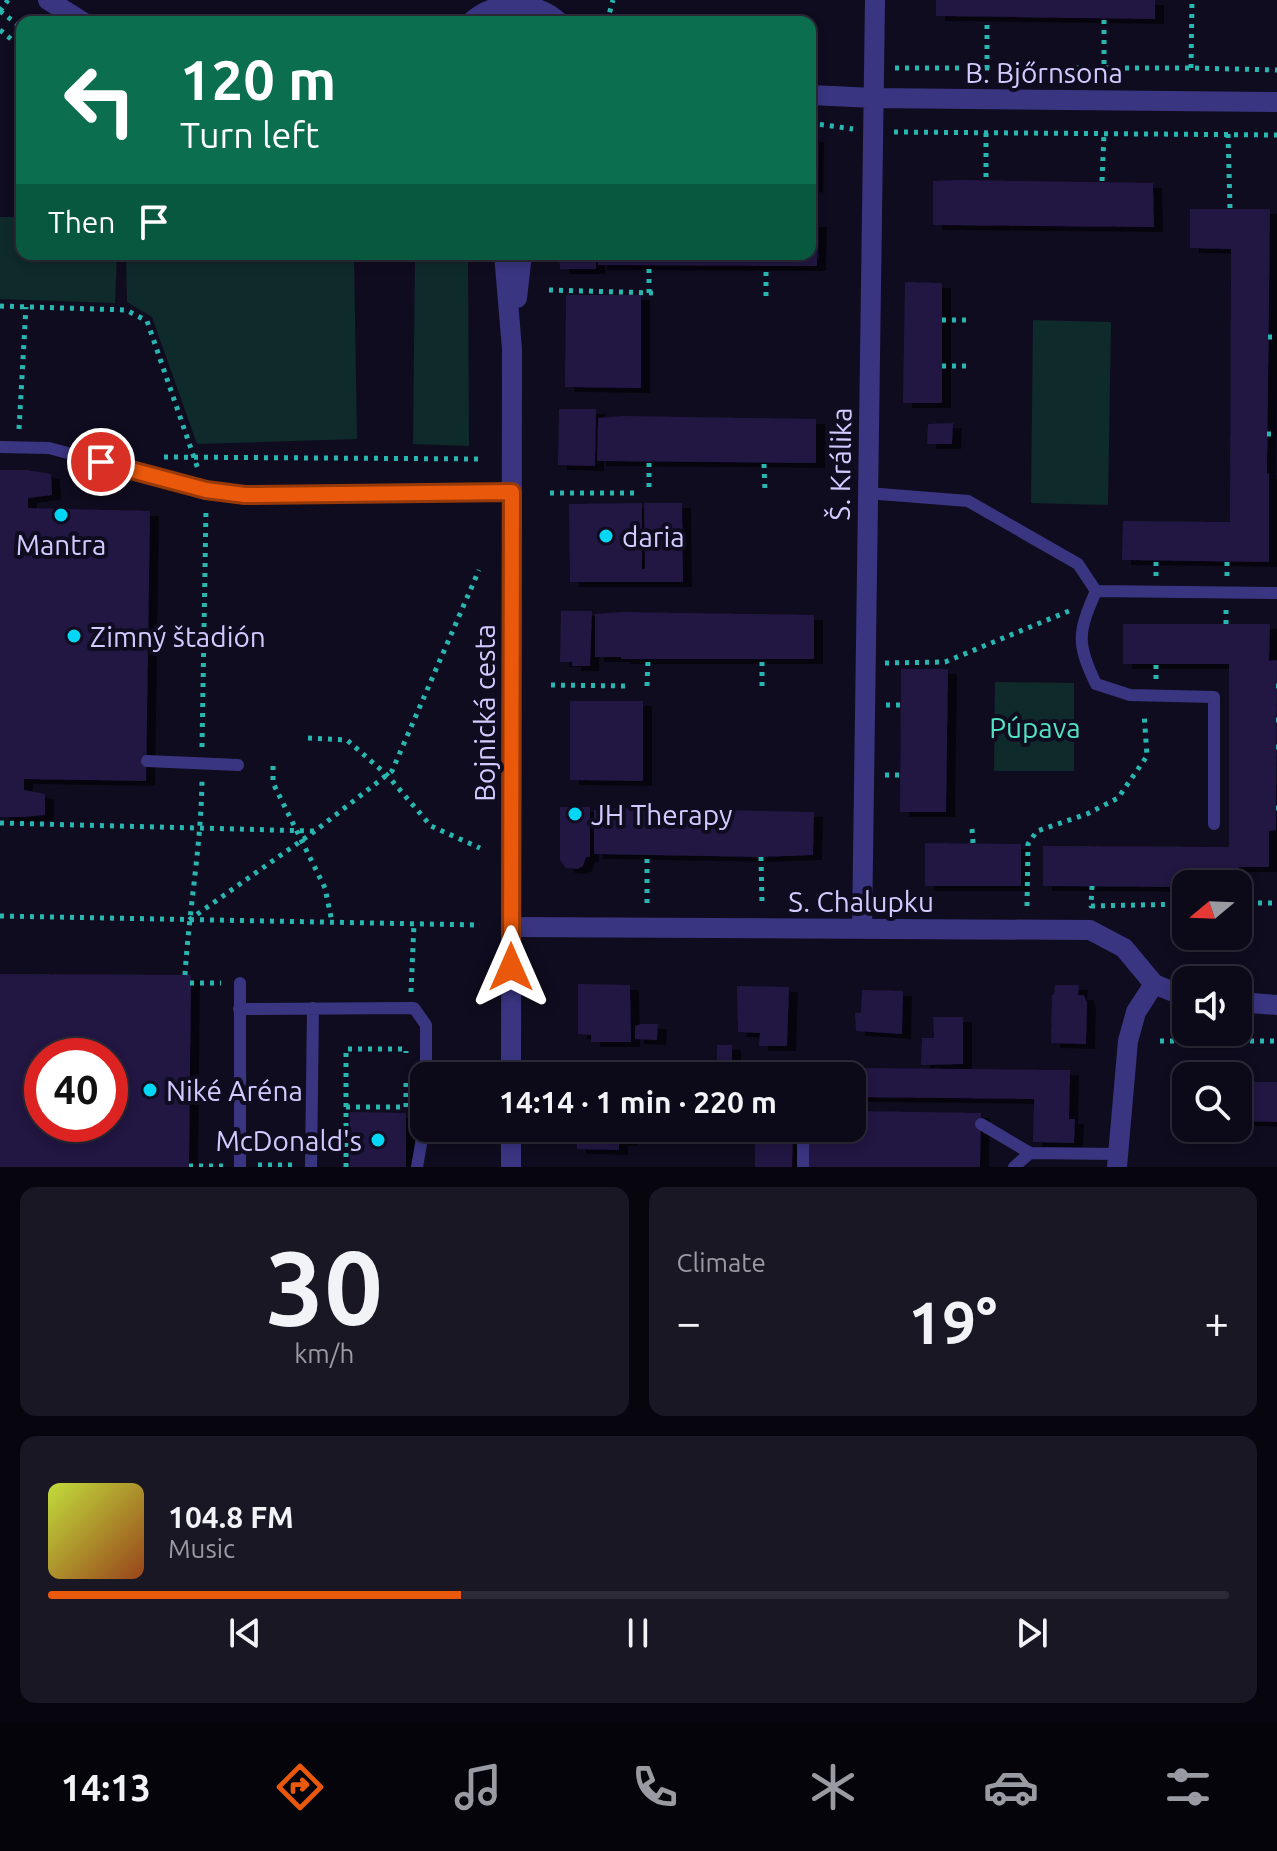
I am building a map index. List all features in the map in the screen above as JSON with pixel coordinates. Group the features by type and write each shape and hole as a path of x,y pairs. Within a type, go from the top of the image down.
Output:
{"street":[{"path":"48,0 73,16"},
{"path":"478,16 493,2 520,0 538,3 555,16"},
{"name":"Š. Králika","path":"862,929 875,0"},
{"name":"B. Bjőrnsona","path":"816,95 1277,102"},
{"name":"Bojnická cesta","path":"505,260 512,349 511,1062"},
{"name":"Bojnická cesta","path":"512,349 521,260"},
{"name":"S. Chalupku","path":"511,927 1090,930 1124,948 1154,984 1172,991"},
{"path":"1117,1160 1128,1041 1136,1012 1154,984"},
{"path":"1252,1003 1277,1005"},
{"path":"511,1142 511,1167"}],"lane":[{"path":"0,447 49,448 206,490 245,495 512,492"},
{"path":"867,493 968,501 1078,564 1094,597"},
{"path":"1094,597 1277,593"},
{"path":"1094,597 1083,620 1082,655 1096,684 1130,695 1214,697 1214,824"},
{"path":"147,761 238,765"},
{"path":"240,983 240,1166"},
{"path":"311,1166 313,1008"},
{"path":"239,1009 414,1008 426,1025 426,1062"},
{"path":"981,1124 1030,1153 1117,1160"},
{"path":"417,1167 421,1142"},
{"path":"803,1142 803,1167"},
{"path":"1014,1167 1030,1153"}],"path":[{"path":"8,0 0,11 16,23"},
{"path":"1191,68 1192,0"},
{"path":"987,19 987,69"},
{"path":"1104,20 1104,69"},
{"path":"0,30 16,43"},
{"path":"874,67 1277,70"},
{"path":"816,124 874,132 1277,135"},
{"path":"986,133 986,180"},
{"path":"1102,181 1104,134"},
{"path":"1228,134 1230,209"},
{"path":"549,290 653,293 649,267"},
{"path":"766,267 766,296"},
{"path":"0,306 126,310 147,321 206,490 201,828 185,975"},
{"path":"18,447 26,307"},
{"path":"942,320 970,320"},
{"path":"1268,337 1277,337"},
{"path":"942,366 970,366"},
{"path":"19,429 30,430"},
{"path":"1267,434 1277,434"},
{"path":"153,457 478,459"},
{"path":"649,463 649,493"},
{"path":"764,464 765,493"},
{"path":"550,493 634,493"},
{"path":"189,920 302,841 392,771 479,570"},
{"path":"864,663 945,662 1094,597"},
{"path":"647,686 648,660"},
{"path":"762,660 762,686"},
{"path":"551,685 628,686"},
{"path":"1027,906 1028,844 1037,831 1087,814 1118,798 1147,756 1142,695"},
{"path":"308,738 347,740 387,775 431,826 480,848"},
{"path":"273,766 273,783 325,888 332,922"},
{"path":"0,823 315,831"},
{"path":"972,829 973,843"},
{"path":"647,856 647,903"},
{"path":"761,857 762,904"},
{"path":"1092,886 1091,906 1172,904"},
{"path":"1252,903 1277,903"},
{"path":"0,916 480,925"},
{"path":"190,983 240,983"},
{"path":"1160,1041 1277,1041"},
{"path":"189,1166 346,1165 346,1049 406,1049 406,1058"}],"green space":[{"path":"0,217 16,217 16,260 117,260 115,303 0,299"},
{"path":"126,260 354,260 357,439 197,444 152,317 127,302"},
{"path":"415,260 468,260 469,446 413,444"},
{"path":"1033,320 1111,322 1108,505 1031,503"},
{"name":"Púpava","path":"995,682 1074,683 1074,771 994,771"}],"building":[{"path":"936,0 1155,0 1155,19 936,16"},
{"path":"933,181 1153,183 1154,227 933,225"},
{"path":"1190,209 1270,209 1269,562 1122,560 1123,521 1230,522 1231,249 1190,248"},
{"path":"818,222 817,266 598,265 598,260 816,260"},
{"path":"559,260 596,260 596,269 560,269"},
{"path":"905,282 942,283 942,403 903,403"},
{"path":"566,295 641,295 641,388 565,387"},
{"path":"559,409 596,409 595,466 558,465"},
{"path":"598,418 816,419 816,463 597,461"},
{"path":"953,423 952,444 927,444 928,424"},
{"name":"Zimný štadión","path":"0,470 51,474 52,495 28,498 28,508 150,511 146,781 24,779 24,790 45,794 45,815 0,817"},
{"name":"daria","path":"642,503 642,569 645,569 644,503 682,503 683,582 570,582 569,504"},
{"path":"561,611 592,611 590,666 560,662"},
{"path":"595,614 814,615 814,659 595,657"},
{"path":"1123,624 1270,624 1269,661 1277,660 1276,830 1269,831 1269,867 1172,870 1172,887 1043,886 1043,846 1229,847 1229,664 1123,664"},
{"path":"901,669 948,669 946,812 900,812"},
{"path":"570,701 643,701 643,781 570,780"},
{"path":"560,807 590,807 590,857 586,857 583,866 578,869 566,868 560,860"},
{"path":"594,810 814,812 813,855 594,854"},
{"path":"925,843 1021,844 1021,886 925,886"},
{"name":"Niké Aréna","path":"0,974 191,975 189,1167 0,1167"},
{"path":"578,984 630,985 631,1042 591,1042 591,1035 578,1034"},
{"path":"1055,985 1079,985 1078,995 1084,995 1087,1003 1086,1044 1051,1043"},
{"path":"737,986 789,987 787,1046 759,1046 760,1033 738,1032"},
{"path":"862,990 903,991 902,1034 856,1031 855,1013 861,1013"},
{"path":"933,1017 963,1017 963,1064 921,1065 922,1038 934,1038"},
{"path":"658,1024 657,1040 635,1039 635,1026"},
{"path":"717,1045 732,1045 732,1062 717,1062"},
{"path":"866,1068 1070,1070 1069,1119 1075,1119 1074,1143 1033,1142 1034,1099 866,1097"},
{"path":"1252,1082 1277,1082 1277,1122 1252,1121"},
{"path":"866,1111 981,1113 980,1167 805,1167 806,1142 866,1142"},
{"name":"McDonald's","path":"350,1112 406,1113 406,1167 350,1167"},
{"path":"577,1142 619,1142 619,1150 577,1149"},
{"path":"755,1142 793,1142 792,1167 755,1167"}],"place":[{"name":"Mantra","path":"61,515"},
{"name":"daria","path":"606,536"},
{"name":"Zimný štadión","path":"74,636"},
{"name":"JH Therapy","path":"575,814"},
{"name":"Niké Aréna","path":"150,1090"},
{"name":"McDonald's","path":"378,1140"}],"route":[{"path":"101,462 206,490 245,495 512,492 511,967"}]}
